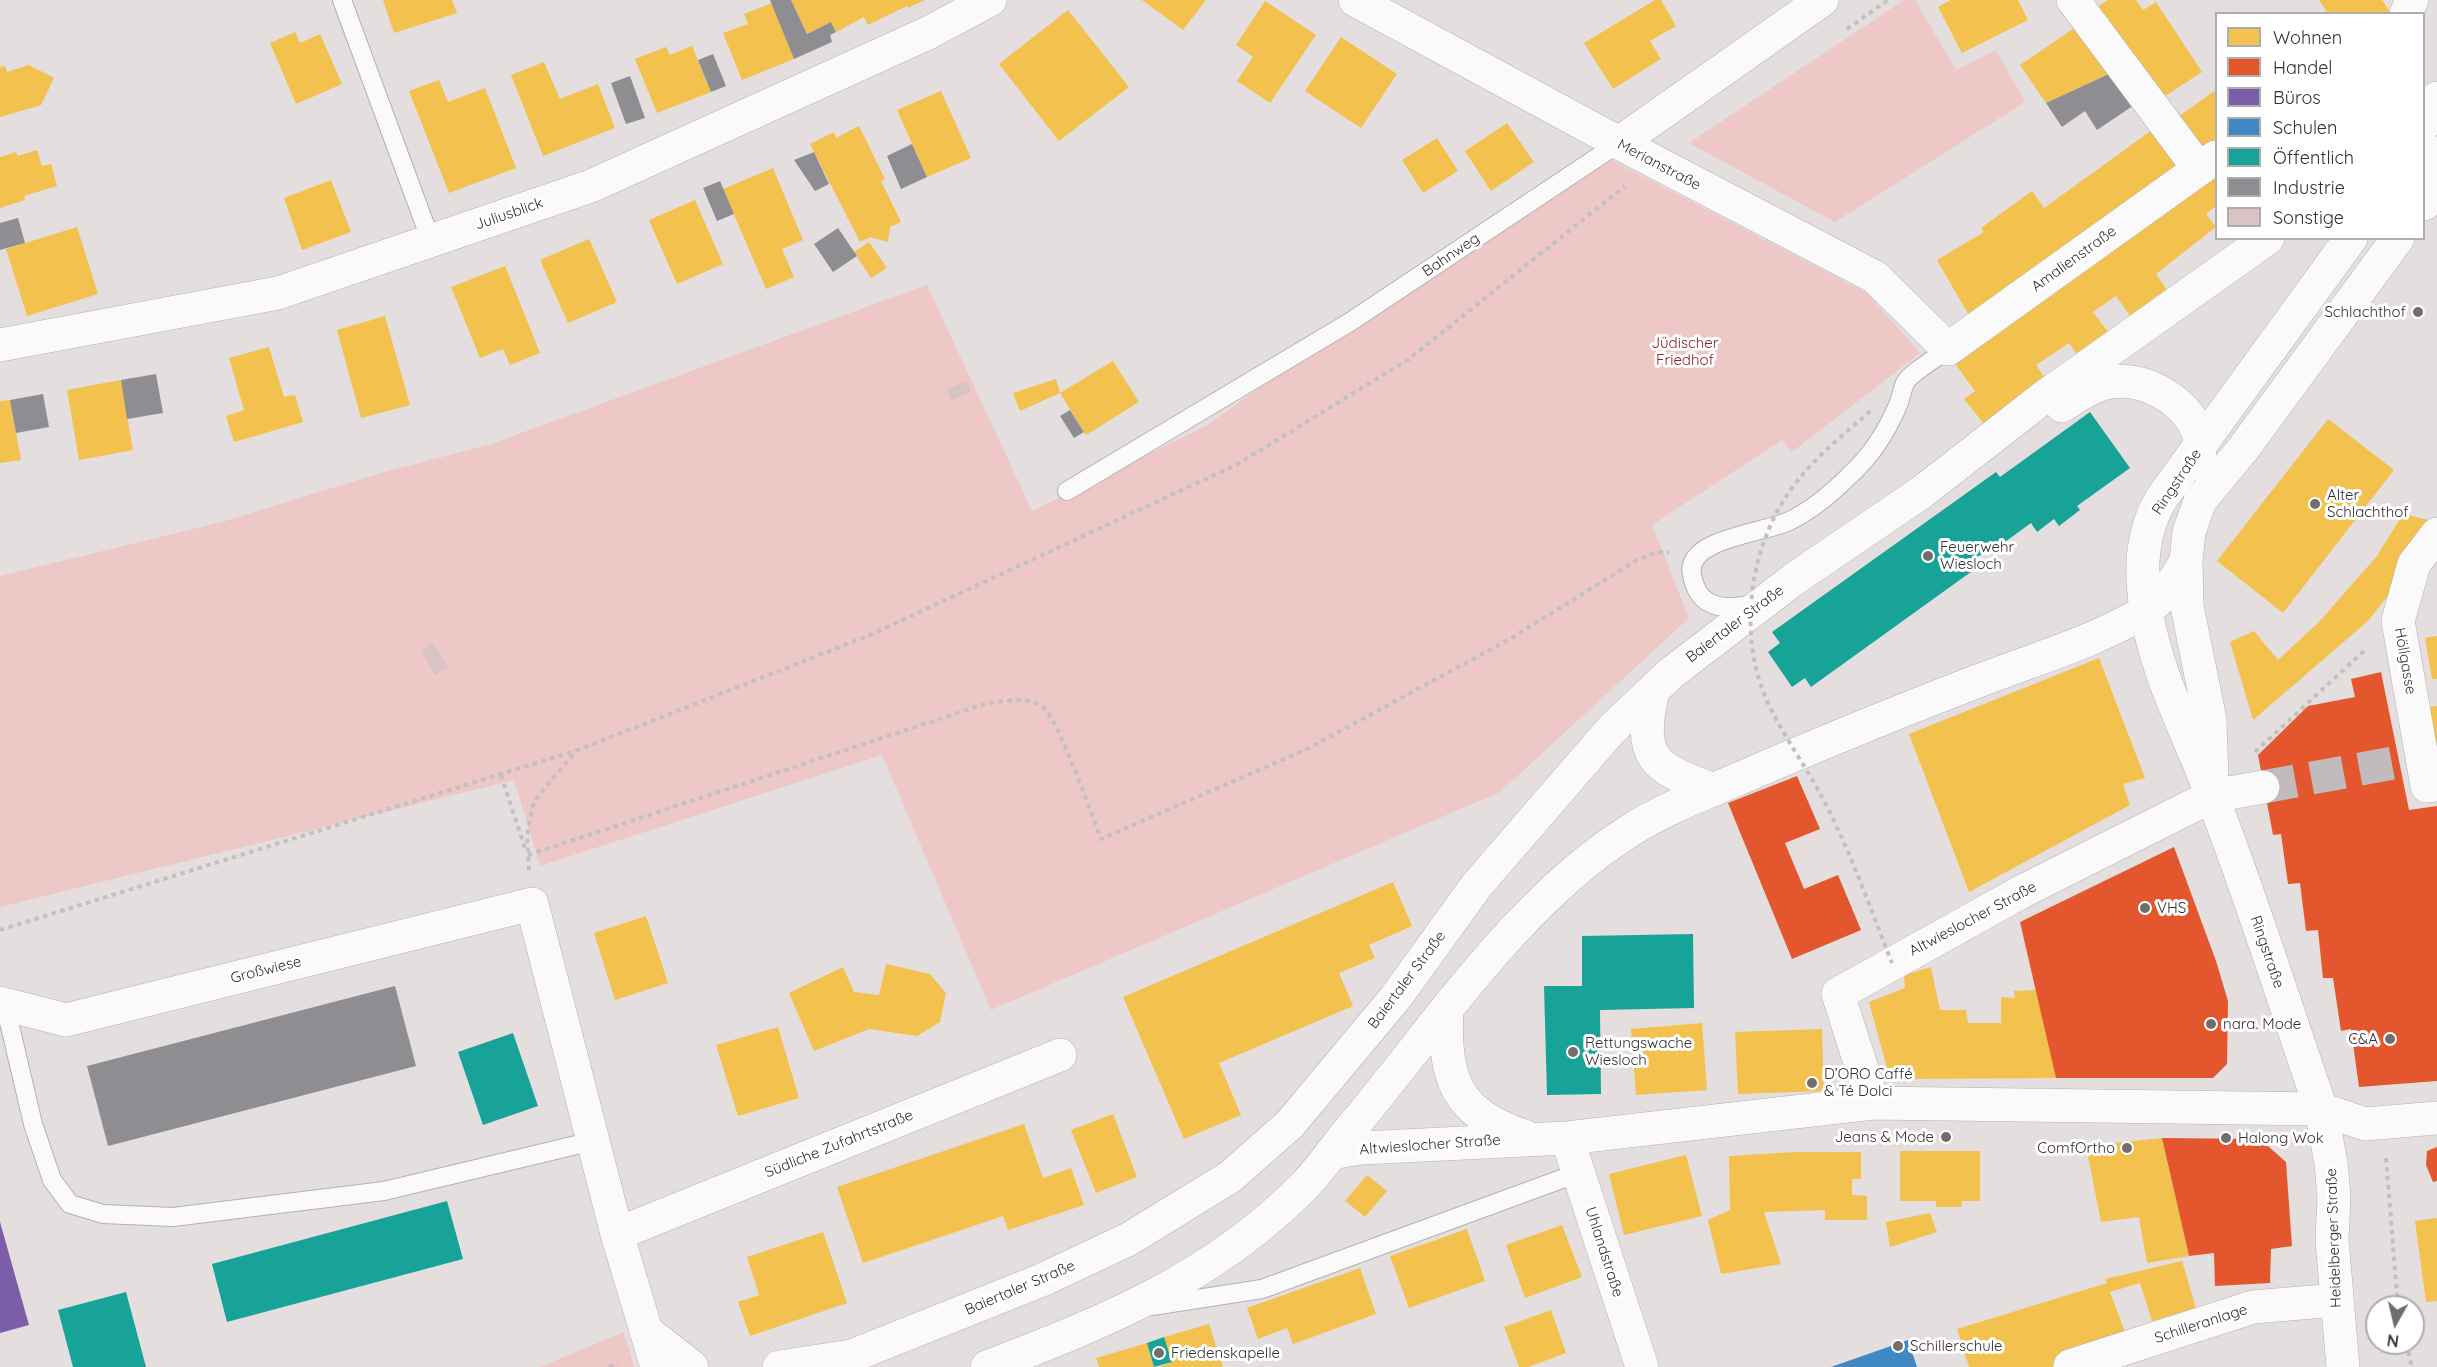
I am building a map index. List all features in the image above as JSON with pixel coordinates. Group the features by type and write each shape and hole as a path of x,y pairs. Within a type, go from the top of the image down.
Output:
{"street":[{"name":"Juliusblick","path":"0,345 278,293 591,186 928,33 990,0"},
{"name":"Merianstraße","path":"1355,0 1618,143 1875,277 1948,350"},
{"name":"Bahnweg","path":"1618,143 1822,0"},
{"name":"Amalienstraße","path":"1948,350 2208,163 2073,0"},
{"path":"2425,122 2437,98"},
{"path":"2425,155 2431,194"},
{"path":"1922,492 2044,397 2265,240"},
{"name":"Ringstraße","path":"2321,1109 2212,796 2168,691 2146,610 2142,570 2144,544 2161,499 2350,240"},
{"name":"Ringstraße","path":"2212,796 2210,720 2187,606 2186,561 2189,532 2200,501 2243,448 2397,240"},
{"path":"1922,492 2072,399 2107,382 2136,383 2170,398 2190,418 2199,437 2200,501"},
{"name":"Baiertaler Straße","path":"779,1367 838,1361 1071,1266 1129,1239 1230,1177 1290,1124 1396,997 1477,885 1611,730 1653,690 1766,601 1922,492"},
{"name":"Höllgasse","path":"2420,768 2398,621 2415,564 2437,534"},
{"path":"987,1367 1131,1309 1191,1276 1248,1234 1305,1184 1518,927 1571,875 1635,827 1714,790 1934,698 2074,645 2146,610 2176,578 2186,561"},
{"path":"1653,690 1645,734 1650,751 1675,775 1714,790"},
{"name":"Altwieslocher Straße","path":"1873,1103 1838,994 2023,891 2212,796 2264,787"},
{"name":"Großwiese","path":"2,1004 66,1020 532,904 593,1141"},
{"name":"Altwieslocher Straße","path":"1447,1010 1445,1044 1447,1060 1466,1102 1482,1118 1499,1128 1528,1138"},
{"name":"Südliche Zufahrtstraße","path":"617,1234 1060,1055"},
{"name":"Altwieslocher Straße","path":"1331,1153 1361,1148 1528,1138 1567,1138 1873,1103 2321,1109 2365,1124 2382,1125 2437,1118"},
{"name":"Heidelberger Straße","path":"2321,1109 2331,1163 2334,1197 2332,1240 2343,1367"},
{"name":"Uhlandstraße","path":"1567,1138 1642,1367"},
{"path":"593,1141 617,1234 657,1367"},
{"name":"Schilleranlage","path":"2070,1366 2253,1307 2336,1300"},
{"path":"646,1331 692,1367"}],"lane":[{"path":"342,0 431,241"},
{"name":"Bahnweg","path":"1066,491 1350,322 1618,143"},
{"path":"1766,601 1732,608 1716,606 1704,599 1694,584 1690,568 1696,554 1708,546 1786,522 1827,495 1850,476 1883,435 1899,403 1905,381 1948,350"},
{"path":"2,1004 33,1124 52,1180 70,1204 103,1214 173,1217 384,1191 593,1141"},
{"path":"1131,1309 1263,1289 1578,1173"}],"path":[{"path":"0,930 578,750 863,638 1238,464 1409,359 1655,162"},
{"path":"1870,411 1795,483 1784,501 1763,540 1755,577 1751,622 1756,669 1764,694 1837,828 1858,872 1892,963"},
{"path":"528,855 988,703 1021,700 1043,706 1055,724 1101,839 1307,749 1510,639 1637,560 1657,552 1696,554"},
{"path":"2249,757 2398,621"},
{"path":"528,855 527,835 534,801 578,750"},
{"path":"501,775 528,855"},
{"path":"2382,1125 2395,1245 2397,1295"}],"green space":[{"path":"1904,0 1915,0 1956,70 1996,50 2025,102 1835,222 1689,143"},
{"name":"Jüdischer Friedhof","path":"1592,150 1867,293 1920,353 1792,452 1782,440 1652,525 1689,618 1500,792 991,1010 882,755 540,866 514,780 0,907 0,576 222,522 381,473 491,444 927,285 1032,511 1206,426"},
{"path":"624,1332 634,1367 540,1367"}],"building: Wohnen":[{"path":"383,0 452,0 457,13 394,33"},
{"path":"791,0 925,0 868,25 864,17 836,32 831,22 807,34"},
{"path":"1142,0 1206,0 1183,30"},
{"path":"1655,0 1661,0 1676,26 1650,41 1661,59 1613,89 1584,43"},
{"path":"1951,0 2018,0 2028,20 1962,53 1938,7"},
{"path":"2108,0 2136,0 2143,10 2156,2 2202,72 2153,104 2092,10"},
{"path":"2319,0 2382,0 2390,12 2327,12"},
{"path":"1265,1 1316,35 1270,103 1237,81 1253,57 1236,45"},
{"path":"772,3 794,59 742,80 723,33 748,24 744,14"},
{"path":"1068,10 1129,87 1059,141 999,64"},
{"path":"2079,25 2111,73 2046,103 2020,65"},
{"path":"295,32 300,43 320,34 342,84 296,104 270,43"},
{"path":"1341,37 1397,74 1361,128 1305,91"},
{"path":"692,46 711,92 657,113 635,59 666,47 670,55"},
{"path":"544,62 560,99 598,84 615,128 543,156 511,75"},
{"path":"29,65 54,78 41,105 0,117 0,67 5,66 7,72"},
{"path":"439,80 448,102 485,88 516,168 449,193 409,91"},
{"path":"941,91 971,158 927,177 897,110"},
{"path":"2215,91 2215,141 2194,156 2171,122"},
{"path":"1507,123 1534,162 1491,191 1465,151"},
{"path":"2159,125 2187,165 1971,319 1937,260 1984,232 1981,228 2032,191 2044,208"},
{"path":"859,126 885,179 881,181 901,222 890,227 888,242 870,237 860,242 810,144 834,132 836,138"},
{"path":"1437,138 1458,171 1423,193 1402,160"},
{"path":"37,150 42,166 51,164 57,186 24,196 25,200 0,208 0,157 16,152 18,156"},
{"path":"773,168 803,240 782,249 794,277 766,289 723,189"},
{"path":"2215,172 2215,207 2206,214 2215,228 2156,274 2167,290 2133,320 2116,296 2093,312 2111,336 2079,357 2069,343 2036,365 2046,380 1984,424 1964,399 1975,391 1953,361"},
{"path":"331,180 351,232 302,250 284,198"},
{"path":"695,200 723,264 677,284 649,220"},
{"path":"77,227 98,294 27,316 6,249"},
{"path":"589,239 617,302 568,323 540,260"},
{"path":"869,242 887,268 871,278 854,252"},
{"path":"505,266 540,353 510,365 503,349 480,358 451,287"},
{"path":"385,316 410,405 361,418 337,330"},
{"path":"269,347 284,397 295,395 303,422 234,442 226,416 244,410 229,358"},
{"path":"1113,361 1139,402 1086,435 1060,393"},
{"path":"1056,379 1060,393 1020,411 1013,393"},
{"path":"121,380 133,450 79,460 67,390"},
{"path":"10,400 21,460 0,463 0,401"},
{"name":"Alter Schlachthof","path":"2328,419 2394,470 2283,613 2217,561"},
{"path":"2403,514 2432,521 2396,585 2368,621 2253,720 2230,642 2254,631 2278,660 2319,622 2377,556"},
{"path":"2437,636 2437,679 2432,679 2425,638"},
{"path":"2099,658 2145,778 2123,784 2130,805 1969,892 1909,734"},
{"path":"2437,706 2437,765 2426,708"},
{"path":"1393,882 1412,926 1369,945 1375,958 1339,973 1353,1006 1219,1063 1241,1115 1184,1139 1123,997"},
{"path":"646,916 668,983 615,1000 594,933"},
{"path":"886,964 930,974 946,993 940,1022 917,1036 869,1029 814,1051 789,993 843,967 854,992 879,995"},
{"path":"1931,967 1940,1010 1966,1010 1968,1023 2001,1023 2001,997 2015,998 2014,991 2037,990 2056,1078 1890,1079 1869,1002 1905,988 1904,975"},
{"path":"1702,1023 1707,1090 1636,1095 1631,1029"},
{"path":"778,1027 799,1098 738,1116 716,1045"},
{"path":"1822,1029 1824,1091 1738,1094 1735,1032"},
{"path":"1113,1114 1137,1177 1096,1193 1071,1130"},
{"path":"1024,1124 1043,1178 1071,1168 1084,1205 1008,1230 1003,1216 863,1263 837,1187"},
{"path":"2162,1138 2189,1256 2147,1263 2139,1217 2101,1222 2086,1146"},
{"path":"1900,1151 1980,1151 1980,1201 1962,1201 1961,1207 1936,1207 1936,1201 1900,1201"},
{"path":"1795,1152 1861,1152 1861,1179 1852,1179 1852,1195 1867,1196 1867,1220 1825,1220 1825,1210 1764,1212 1781,1264 1721,1274 1708,1220 1730,1210 1729,1156"},
{"path":"1686,1155 1702,1216 1624,1235 1609,1174"},
{"path":"1367,1175 1387,1191 1365,1217 1345,1201"},
{"path":"1930,1213 1937,1232 1890,1247 1886,1222"},
{"path":"2437,1218 2437,1301 2426,1302 2415,1221"},
{"path":"1562,1225 1582,1277 1525,1298 1506,1245"},
{"path":"1467,1229 1485,1281 1409,1308 1390,1256"},
{"path":"823,1232 847,1303 750,1336 738,1302 759,1295 747,1257"},
{"path":"2182,1261 2196,1308 2152,1321 2140,1283 2110,1292 2128,1340 2058,1367 1969,1367 1957,1329 2107,1283 2105,1279"},
{"path":"1360,1268 1376,1314 1293,1344 1287,1328 1258,1339 1247,1308"},
{"path":"1551,1310 1566,1353 1528,1367 1519,1367 1504,1327"},
{"path":"1209,1324 1223,1367 1159,1367 1172,1362 1164,1337"},
{"path":"1147,1343 1154,1367 1099,1367 1096,1358"}],"building: Handel":[{"path":"2381,672 2409,810 2437,806 2437,1081 2359,1087 2351,1029 2341,1031 2333,978 2323,978 2318,930 2306,931 2300,883 2288,884 2281,834 2273,835 2258,755 2308,706 2355,697 2351,679"},
{"path":"1797,776 1820,829 1785,843 1804,889 1838,875 1861,930 1792,959 1728,803"},
{"path":"2174,847 2216,961 2228,1001 2227,1064 2213,1078 2056,1078 2020,922"},
{"path":"2162,1138 2260,1139 2286,1162 2292,1246 2271,1249 2270,1283 2215,1286 2214,1253 2189,1256"},
{"path":"2437,1147 2437,1181 2433,1182 2426,1165 2427,1151"}],"building: Büros":[{"path":"0,1222 29,1325 0,1333"}],"building: Schulen":[{"path":"1908,1340 1917,1367 1831,1367"}],"building: Öffentlich":[{"name":"Feuerwehr Wiesloch","path":"2090,412 2130,468 2077,506 2080,510 2059,526 2054,519 2037,532 2031,523 1994,550 1992,547 1970,562 1975,569 1811,687 1805,678 1792,687 1768,652 1780,643 1772,632 1996,472 2000,477"},
{"name":"Rettungswache Wiesloch","path":"1693,934 1694,1008 1600,1010 1601,1094 1547,1095 1544,986 1582,986 1582,936"},
{"path":"513,1033 538,1106 483,1125 458,1052"},
{"path":"447,1201 463,1259 227,1322 212,1264"},
{"path":"126,1292 146,1367 73,1367 58,1310"},
{"name":"Friedenskapelle","path":"1164,1337 1172,1362 1154,1367 1147,1343"}],"building: Industrie":[{"path":"770,0 791,0 807,34 831,22 836,32 830,35 832,42 794,59"},
{"path":"713,54 726,86 711,92 698,60"},
{"path":"2111,73 2134,105 2097,130 2085,111 2062,127 2046,103"},
{"path":"630,76 645,118 626,124 611,83"},
{"path":"912,144 927,177 901,189 887,156"},
{"path":"814,152 829,184 815,191 794,160"},
{"path":"720,181 734,214 717,221 703,188"},
{"path":"18,218 25,243 0,250 0,223"},
{"path":"838,228 857,256 833,272 814,244"},
{"path":"156,374 163,413 127,419 121,380"},
{"path":"43,394 49,427 16,433 10,400"},
{"path":"1070,410 1084,432 1074,438 1060,416"},
{"path":"395,986 416,1066 108,1146 87,1066"}],"building: Sonstige":[{"path":"967,381 971,392 951,400 947,389"},
{"path":"433,643 448,668 435,675 421,650"}],"tunnel":[{"path":"2263,787 2399,762"}],"place":[{"name":"Schlachthof","path":"2418,312"},
{"name":"Alter Schlachthof","path":"2315,504"},
{"name":"Feuerwehr Wiesloch","path":"1928,556"},
{"name":"VHS","path":"2145,908"},
{"name":"nara. Mode","path":"2211,1024"},
{"name":"C&A","path":"2390,1039"},
{"name":"Rettungswache Wiesloch","path":"1573,1052"},
{"name":"D’ORO Caffé & Té Dolci","path":"1812,1083"},
{"name":"Jeans & Mode","path":"1946,1137"},
{"name":"Halong Wok","path":"2226,1138"},
{"name":"ComfOrtho","path":"2127,1148"},
{"name":"Schillerschule","path":"1898,1346"},
{"name":"Friedenskapelle","path":"1159,1353"}]}
